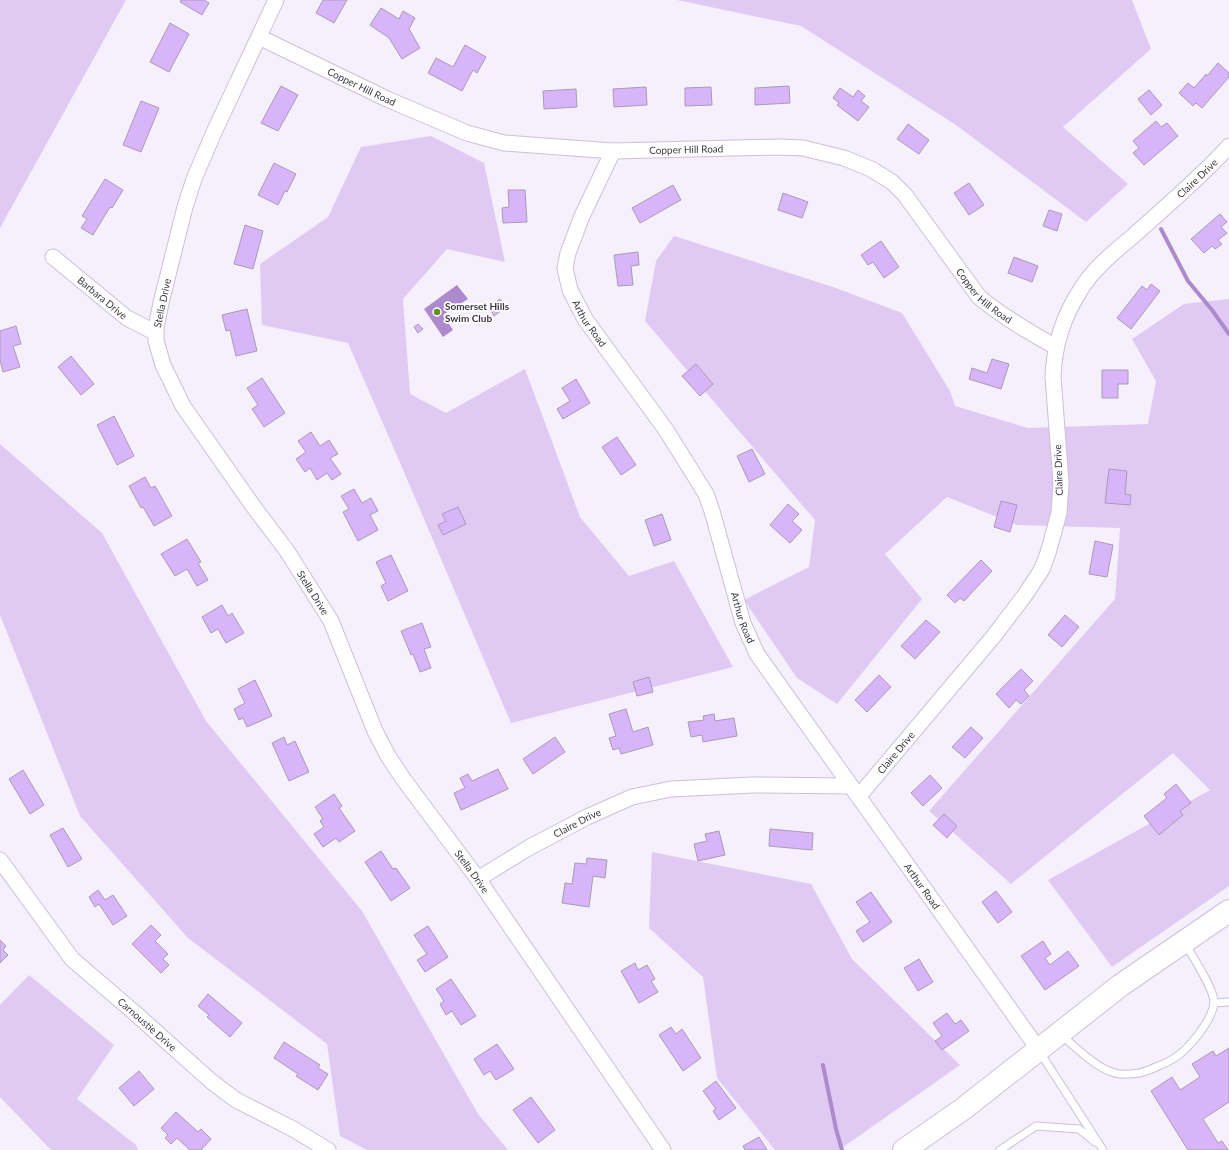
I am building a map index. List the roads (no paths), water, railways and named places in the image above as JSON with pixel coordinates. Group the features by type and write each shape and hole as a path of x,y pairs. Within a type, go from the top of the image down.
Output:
{"highway":[{"path":"906,1150 963,1109 1121,986 1229,911"}],"street":[{"name":"Stella Drive","path":"276,0 196,174 161,303 156,341 163,365 183,406 253,506 287,551 331,621 375,731 388,756 404,780 478,879 663,1150"},
{"name":"Copper Hill Road","path":"259,37 386,99 467,134 504,143 613,150 778,147 802,148 844,158 871,169 892,182 905,195 979,297 994,310 1011,321 1056,346"},
{"name":"Claire Drive","path":"478,879 530,847 574,823 632,797 671,789 753,785 855,791 992,637 1025,595 1042,569 1059,513 1060,482 1052,377 1053,364 1056,346 1062,327 1081,288 1103,262 1198,178 1229,146"},
{"name":"Arthur Road","path":"613,150 582,216 568,253 565,268 570,290 585,319 666,430 706,494 743,623 757,654 1038,1050"},
{"name":"Barbara Drive","path":"53,257 128,318 156,333"},
{"name":"Carnoustie Drive","path":"0,861 72,959 212,1082 230,1096 293,1129 328,1150"}],"lane":[{"path":"1060,1033 1102,1068 1116,1074 1139,1073 1173,1059 1192,1043 1204,1026 1211,1013 1214,1003 1212,993 1184,942"},
{"path":"1214,1003 1229,1002"},
{"path":"1038,1050 1102,1149"},
{"path":"1000,1150 1036,1126 1079,1129 1102,1149"}],"waterway":[{"path":"1161,229 1188,281 1212,310 1229,334"},
{"path":"823,1065 836,1129 842,1150"}],"place":[{"name":"Somerset Hills Swim Club","path":"437,312"}]}
